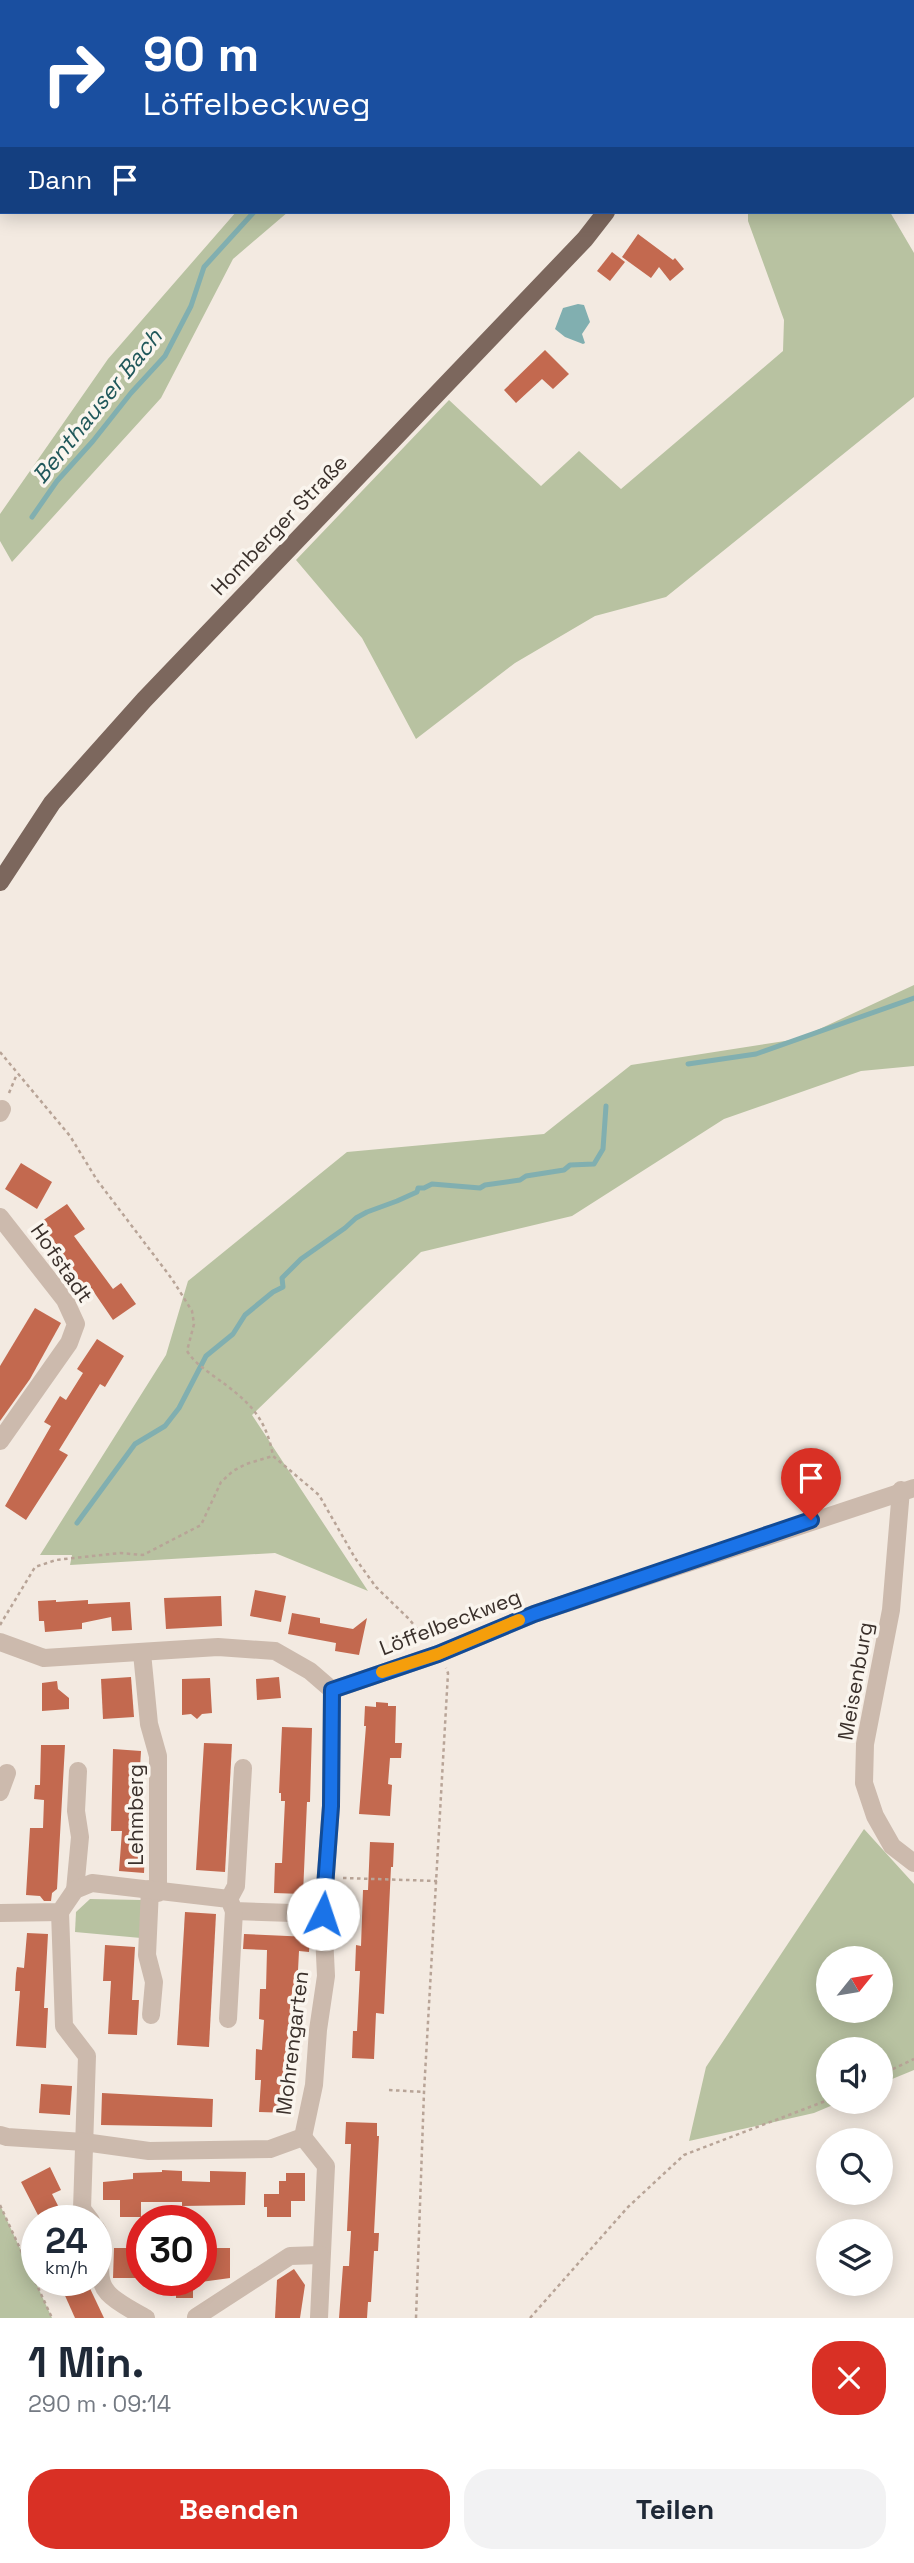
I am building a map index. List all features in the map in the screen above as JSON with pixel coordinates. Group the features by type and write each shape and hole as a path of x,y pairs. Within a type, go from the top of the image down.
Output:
{"main road":[{"name":"Homberger Straße","path":"0,882 52,803 144,700 585,239 604,214"}],"street":[{"name":"Hofstadt","path":"0,1217 65,1300 76,1324 69,1343 0,1441"},
{"name":"Löffelbeckweg","path":"332,1690 438,1654 534,1614 907,1489"},
{"name":"Meisenburg","path":"907,1489 891,1610 865,1744 864,1783 875,1816 891,1846 914,1863"},
{"path":"0,1642 44,1658 218,1647 275,1651 310,1671 332,1690"},
{"name":"Lehmberg","path":"142,1653 149,1724 158,1756 154,1891 147,1955 154,1982 151,2015"},
{"name":"Mohrengarten","path":"0,2135 149,2151 270,2149 303,2137 314,2085 326,1976 323,1914 331,1806 332,1690"},
{"path":"228,2019 232,1905 236,1886 243,1768"},
{"path":"78,1771 76,1811 80,1837 75,1890 60,1912 64,2026 87,2056 82,2205"},
{"path":"0,1792 7,1773"},
{"path":"75,1890 92,1883 232,1905 323,1914"},
{"path":"0,1913 60,1912"},
{"path":"303,2137 326,2166 319,2318"},
{"path":"195,2318 290,2256 320,2255"},
{"path":"112,2295 146,2318"},
{"path":"195,2318 204,2318"}],"path":[{"path":"0,1052 70,1136 97,1180 172,1279 192,1311 194,1324 187,1351 193,1360 244,1398 258,1415 269,1437 273,1456 319,1495 355,1558 376,1587 409,1619 438,1654 448,1673 424,2092 416,2318"},
{"path":"1,1111 17,1074"},
{"path":"0,1625 35,1567 56,1560 120,1553 143,1555 201,1525 220,1482 233,1471 273,1456"},
{"path":"326,1878 437,1881"},
{"path":"893,2069 914,2059"},
{"path":"389,2090 424,2092"},
{"path":"530,2318 628,2207 684,2155 816,2105"},
{"path":"0,2205 52,2318"}],"green space":[{"path":"234,214 286,214 233,259 161,398 12,562 0,541 0,514 108,359"},
{"path":"748,214 891,214 914,253 914,397 666,597 595,616 515,663 416,739 362,638 296,560 449,400 541,486 579,451 621,489 783,351 784,320 748,221"},
{"path":"914,985 914,1066 861,1071 724,1119 572,1216 421,1252 252,1415 368,1591 275,1553 70,1565 72,1555 40,1555 166,1355 188,1281 347,1152 544,1134 631,1065 798,1039"},
{"path":"864,1829 914,1884 914,2070 893,2079 893,2037 816,2037 816,2112 689,2141 706,2067"},
{"path":"90,1899 142,1900 141,1938 75,1932 76,1912"},
{"path":"0,2205 21,2251 21,2296 42,2296 52,2318 0,2318"}],"water":[{"path":"584,305 590,322 582,334 583,344 565,337 555,329 563,308"}],"building":[{"path":"638,234 673,260 675,258 684,269 670,281 659,267 651,278 622,257"},
{"path":"612,252 625,262 610,281 597,271"},
{"path":"545,350 569,374 553,389 542,379 516,403 504,390"},
{"path":"21,1163 52,1182 37,1209 5,1189"},
{"path":"67,1204 85,1229 74,1236 113,1289 121,1283 136,1304 113,1320 87,1282 81,1286 64,1262 67,1260 42,1221"},
{"path":"35,1308 61,1323 30,1379 0,1421 0,1366"},
{"path":"97,1339 124,1356 105,1387 100,1384 59,1450 68,1455 26,1520 5,1506 51,1426 44,1422 60,1396 66,1400 83,1373 77,1369"},
{"path":"255,1590 286,1596 281,1622 250,1616"},
{"path":"221,1596 222,1626 166,1629 164,1598"},
{"path":"88,1600 88,1604 130,1602 132,1630 112,1631 111,1617 82,1623 82,1629 45,1632 44,1621 39,1621 38,1601"},
{"path":"292,1613 320,1618 320,1623 353,1629 367,1618 359,1655 335,1651 336,1643 288,1634"},
{"path":"131,1677 134,1717 103,1719 101,1679"},
{"path":"279,1677 281,1698 257,1700 256,1679"},
{"path":"210,1678 212,1713 202,1714 197,1719 191,1714 182,1715 182,1679"},
{"path":"57,1681 58,1689 69,1698 69,1709 42,1711 42,1683"},
{"path":"376,1702 396,1706 395,1743 402,1743 401,1758 390,1758 390,1816 359,1814 366,1726 365,1706 376,1707"},
{"path":"282,1727 312,1728 303,1894 274,1893 275,1863 282,1863 285,1801 281,1801 279,1793"},
{"path":"204,1743 232,1744 225,1872 196,1870"},
{"path":"41,1745 65,1745 57,1889 52,1893 51,1901 44,1901 40,1896 26,1895 30,1828 43,1828 44,1800 34,1799 35,1785 40,1785"},
{"path":"113,1749 141,1751 140,1799 143,1800 140,1847 145,1848 144,1873 119,1871 122,1831 111,1831"},
{"path":"370,1842 394,1843 384,2014 376,2013 374,2059 352,2058 353,2031 357,2031 360,1971 355,1971 356,1945 361,1946 363,1890 368,1890"},
{"path":"185,1912 216,1914 209,2047 177,2045"},
{"path":"27,1933 48,1934 44,2008 48,2008 46,2048 16,2046 20,1991 15,1991 16,1973 17,1967 24,1968"},
{"path":"244,1934 310,1937 309,1952 299,1951 297,1990 292,1990 294,2051 289,2051 287,2081 292,2082 291,2113 259,2112 261,2080 255,2080 256,2049 262,2050 264,2020 259,2019 260,1989 266,1989 267,1950 243,1949"},
{"path":"105,1945 135,1947 132,2000 139,2000 137,2035 108,2034 111,1981 103,1981"},
{"path":"41,2084 72,2086 70,2115 39,2113"},
{"path":"102,2093 213,2099 212,2127 101,2125"},
{"path":"346,2122 377,2123 379,2136 374,2233 379,2233 378,2251 374,2251 371,2302 368,2302 367,2318 339,2318 343,2266 349,2266 351,2231 347,2231 351,2144 345,2144"},
{"path":"50,2167 61,2190 52,2194 58,2205 33,2205 21,2182"},
{"path":"182,2171 182,2181 210,2182 210,2171 246,2172 245,2205 141,2202 141,2205 126,2205 126,2217 120,2217 120,2200 103,2200 103,2182 133,2179 133,2173"},
{"path":"286,2173 305,2173 305,2201 291,2201 291,2217 267,2217 264,2194 279,2194 279,2181 286,2181"},
{"path":"114,2248 126,2248 126,2278 113,2278"},
{"path":"217,2248 230,2248 230,2278 217,2280"},
{"path":"294,2269 305,2285 300,2318 275,2318 277,2280"},
{"path":"65,2296 94,2296 104,2318 75,2318"},
{"path":"176,2296 193,2296 193,2298"}],"waterway":[{"name":"Benthauser Bach","path":"32,517 57,481 165,356 191,306 204,267 252,214"},
{"path":"688,1064 756,1054 914,998"},
{"path":"77,1523 135,1444 165,1426 179,1408 206,1356 233,1334 245,1315 283,1287 282,1278 301,1259 356,1218 417,1192 418,1188 432,1184 480,1188 564,1170 570,1165 594,1164 603,1149 606,1106"}],"slow traffic":[{"path":"382,1672 438,1654 519,1620"}],"route":[{"path":"323,1914 331,1806 332,1690 438,1654 534,1614 811,1520"}]}
